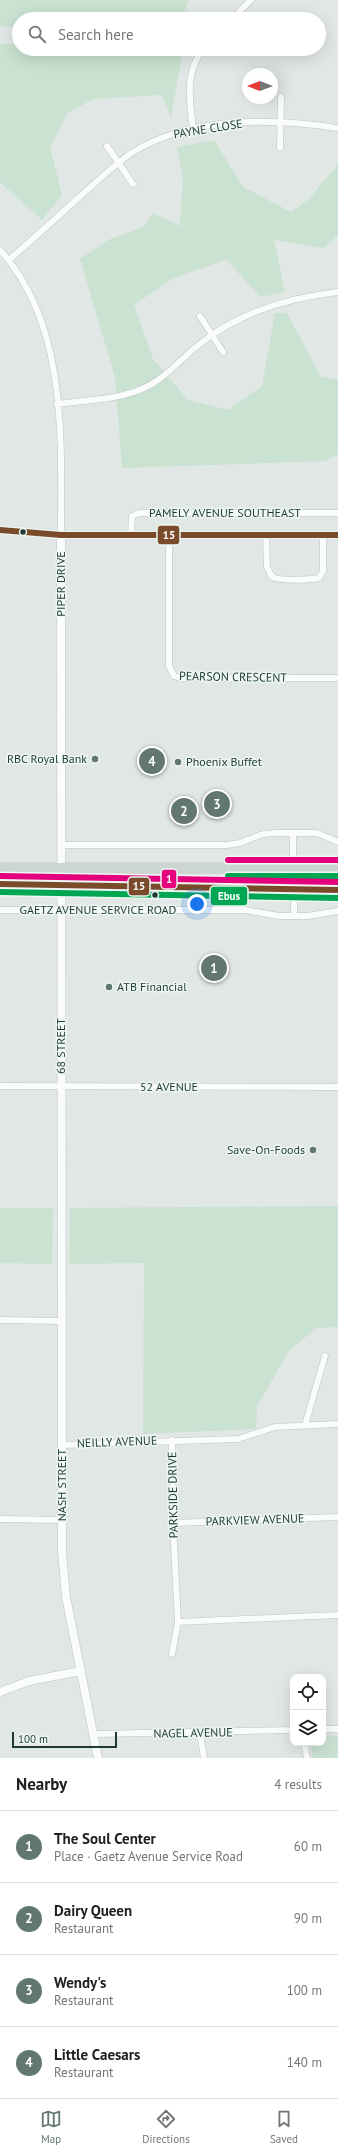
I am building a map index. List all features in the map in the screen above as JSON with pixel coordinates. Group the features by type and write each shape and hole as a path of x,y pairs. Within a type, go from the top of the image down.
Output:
{"main road":[{"path":"0,868 338,868"},
{"path":"0,884 338,890"}],"street":[{"path":"239,12 251,0"},
{"path":"193,129 189,82 192,67 199,56"},
{"path":"280,148 281,97"},
{"name":"PAYNE CLOSE","path":"9,260 118,163 150,143 193,129 230,124 281,122 338,128"},
{"path":"107,146 133,184"},
{"name":"PIPER DRIVE","path":"0,250 22,279 36,308 52,363 57,404 61,448 62,884"},
{"path":"57,404 119,396 142,389 161,378 212,335 241,318 270,306 309,296 338,292"},
{"path":"200,316 223,352"},
{"name":"PAMELY AVENUE SOUTHEAST","path":"131,535 132,516 139,513 338,513"},
{"path":"0,530 61,535 338,535"},
{"name":"PEARSON CRESCENT","path":"169,535 169,669 174,676 180,678 338,678"},
{"path":"266,535 267,567 269,574 278,579 312,579 319,578 323,571 324,535"},
{"path":"62,845 227,845 240,843 270,833 317,833 338,842"},
{"path":"293,833 293,868"},
{"name":"68 STREET","path":"62,884 62,1208"},
{"path":"294,889 294,916"},
{"name":"GAETZ AVENUE SERVICE ROAD","path":"0,910 245,910 274,916 294,916 338,911"},
{"name":"52 AVENUE","path":"0,1086 338,1087"},
{"name":"NASH STREET","path":"62,1208 62,1520 64,1580 98,1758"},
{"path":"0,1320 62,1321"},
{"path":"305,1426 325,1356"},
{"name":"PARKSIDE DRIVE","path":"172,1654 178,1622 173,1523 172,1440 238,1439 275,1427 338,1424"},
{"name":"NEILLY AVENUE","path":"62,1445 172,1440"},
{"name":"PARKVIEW AVENUE","path":"173,1523 338,1517"},
{"path":"0,1520 62,1520"},
{"path":"178,1622 338,1615"},
{"path":"0,1692 29,1681 81,1671"},
{"path":"326,1729 338,1729"},
{"name":"NAGEL AVENUE","path":"94,1734 290,1730"},
{"path":"200,1733 204,1758"},
{"path":"305,1746 307,1758"}],"green space":[{"path":"0,0 189,0 184,12 12,12 12,27 0,26"},
{"path":"0,44 12,44 12,56 182,56 171,117 162,95 93,99 68,113 50,147 62,195 42,220 0,182"},
{"path":"214,140 243,187 291,212 309,199 338,164 338,235 324,248 274,240 285,292 261,297 226,260 173,278 134,305 153,359 188,400 228,410 262,386 275,313 287,313 321,377 338,380 338,454 325,461 122,468 115,377 80,259 110,239 144,227 153,213 180,226 183,177 177,147"},
{"path":"338,1206 338,1327 316,1328 289,1351 257,1406 256,1429 143,1434 144,1263 69,1264 70,1208"},
{"path":"0,1208 53,1208 52,1264 0,1263"},
{"path":"338,1736 338,1758 313,1758 311,1746 326,1746 326,1737"}],"transit line":[{"name":"15","path":"0,530 61,535 338,535"},
{"name":"1","path":"228,860 338,860"},
{"name":"1","path":"0,876 338,882"},
{"name":"Ebus","path":"228,876 338,876"},
{"name":"15","path":"0,884 338,890"},
{"name":"Ebus","path":"0,892 338,898"}],"place":[{"name":"RBC Royal Bank","path":"95,759"},
{"name":"Little Caesars","path":"152,761"},
{"name":"Phoenix Buffet","path":"178,762"},
{"name":"Wendy's","path":"217,804"},
{"name":"Dairy Queen","path":"184,811"},
{"name":"The Soul Center","path":"214,968"},
{"name":"ATB Financial","path":"109,987"},
{"name":"Save-On-Foods","path":"313,1150"}]}
